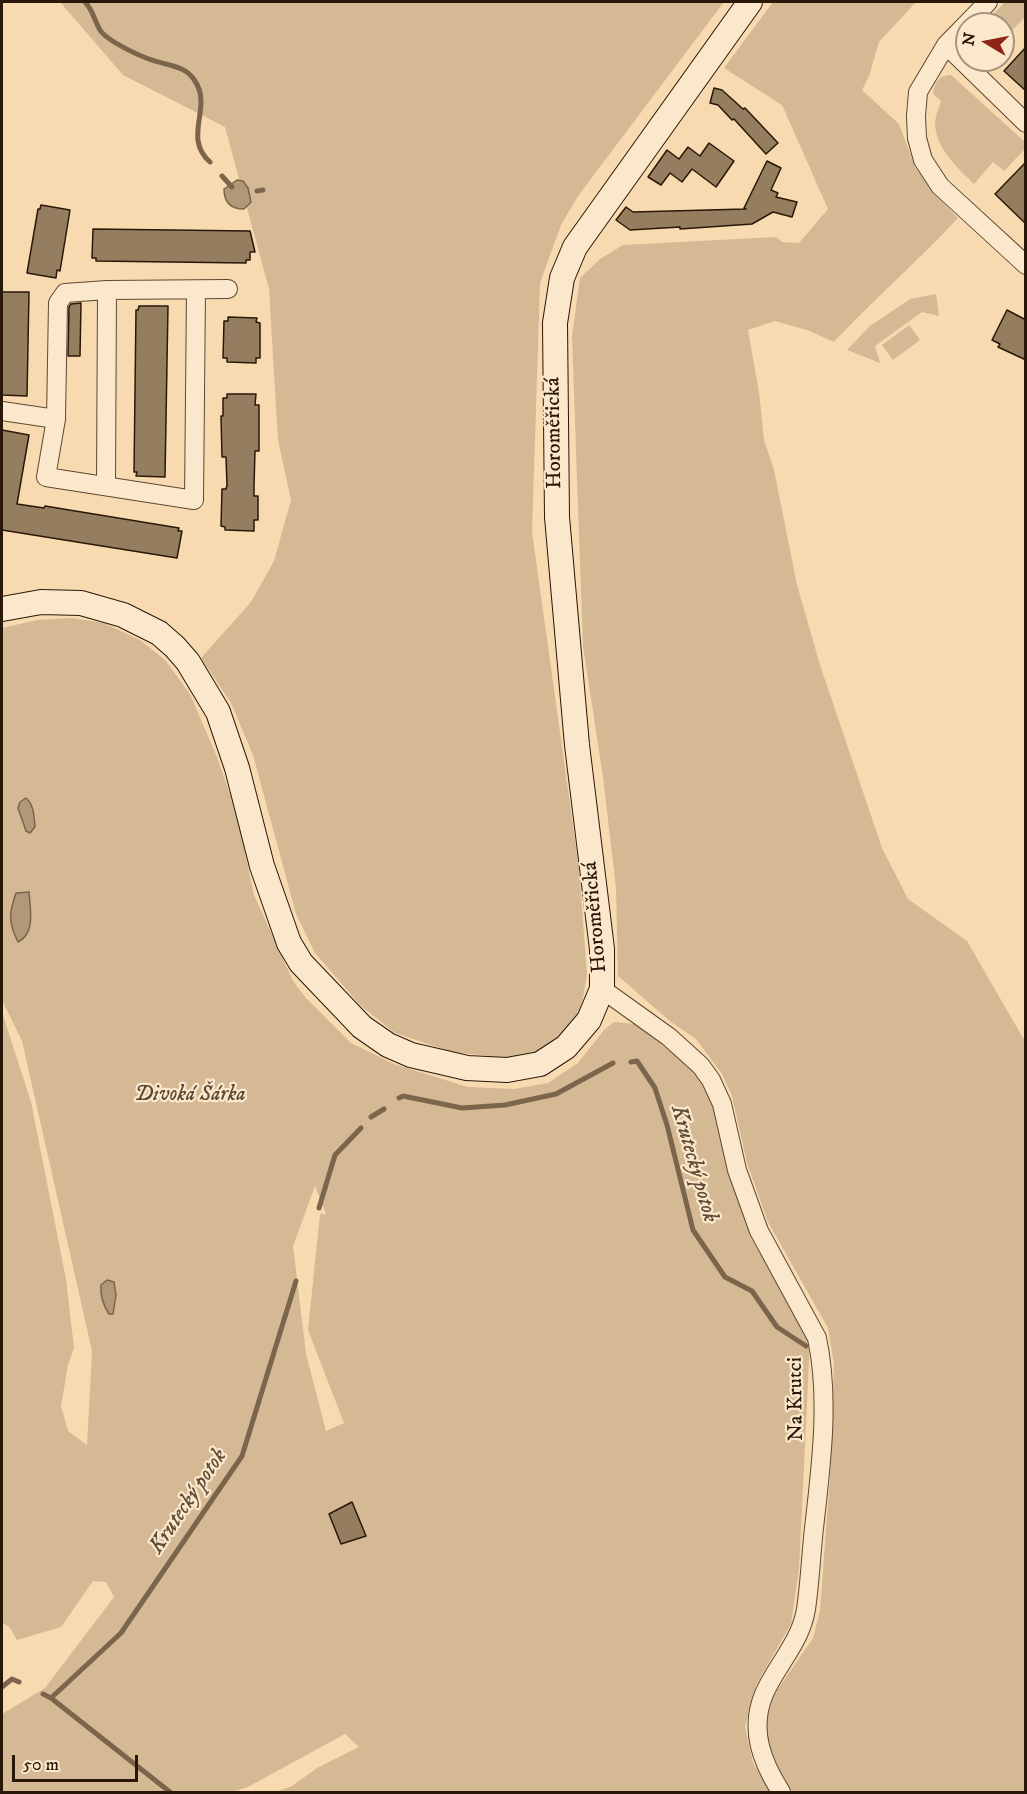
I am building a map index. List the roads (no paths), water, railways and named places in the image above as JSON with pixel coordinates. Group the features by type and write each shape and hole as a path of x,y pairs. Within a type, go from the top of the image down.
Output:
{"main road":[{"name":"Horoměřická","path":"2,609 40,602 81,603 123,615 159,633 176,647 188,662 218,712 237,768 262,866 281,927 301,963 362,1027 388,1045 411,1055 467,1068 507,1070 540,1064 566,1047 589,1020 602,989 602,949 577,746 557,517 554,380 555,323 558,300 562,278 575,247 750,2"}],"street":[{"path":"988,2 946,45 918,92 916,127 923,160 940,186 1026,265"},
{"path":"946,45 1026,123"},
{"path":"196,290 194,500 46,477 56,419 58,303 65,293 107,290 228,289"},
{"path":"106,486 107,290"},
{"path":"2,411 56,419"},
{"name":"Na Krutci","path":"602,989 669,1037 701,1066 711,1080 722,1104 737,1170 759,1231 817,1338 823,1394 820,1467 806,1609 797,1637 764,1693 757,1719 759,1748 766,1767 781,1792"}],"waterway":[{"path":"85,2 100,30 110,39 149,59 177,67 187,72 195,81 200,91 201,102 198,143 210,162"},
{"path":"222,176 232,187"},
{"path":"257,191 263,190"},
{"name":"Krutecký potok","path":"631,1062 637,1061 655,1088 667,1125 693,1230 725,1277 752,1291 777,1327 806,1346"},
{"name":"Krutecký potok","path":"399,1098 403,1096 462,1108 505,1105 556,1094 613,1063"},
{"name":"Krutecký potok","path":"371,1117 384,1109"},
{"name":"Krutecký potok","path":"319,1208 335,1155 361,1128"},
{"name":"Krutecký potok","path":"43,1694 51,1698 121,1633 242,1456 296,1281"},
{"name":"Krutecký potok","path":"2,1687 12,1679 19,1682"},
{"path":"51,1698 170,1792"}],"park label":[{"name":"Divoká Šárka","path":"190,1096"}]}
